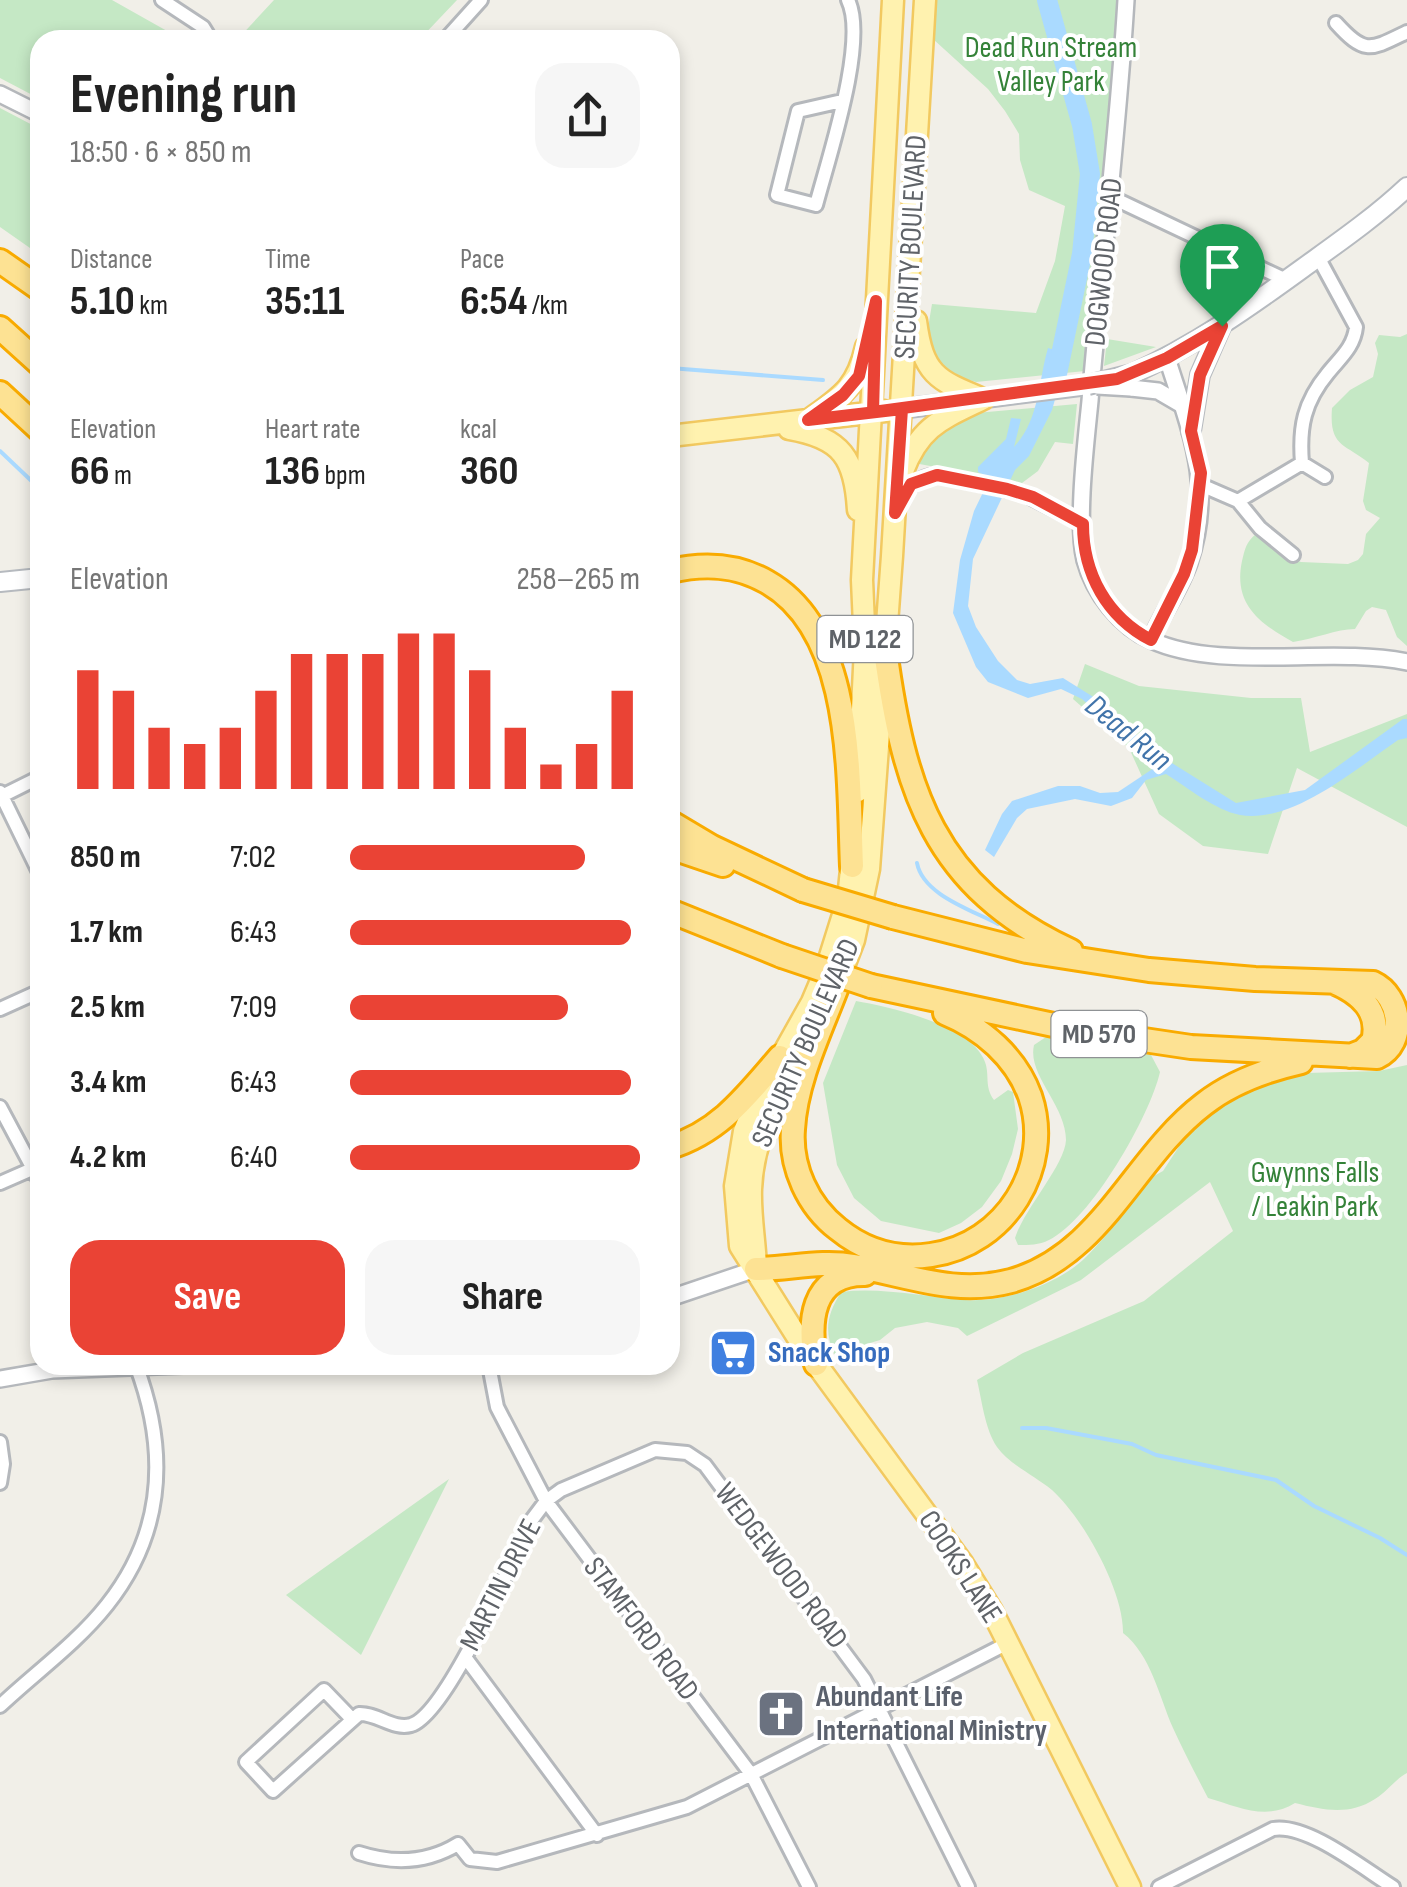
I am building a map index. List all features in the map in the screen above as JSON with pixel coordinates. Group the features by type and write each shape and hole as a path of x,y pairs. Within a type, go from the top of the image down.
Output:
{"highway":[{"path":"0,261 30,282"},
{"path":"0,328 30,355"},
{"path":"0,393 30,421"},
{"path":"680,570 715,565 756,575 790,598 816,632 827,656 841,718 852,866"},
{"path":"885,650 904,760 928,821 948,852 974,884 1009,916 1096,963"},
{"path":"680,828 803,890"},
{"name":"MD 570","path":"680,850 980,940 1096,963 1199,976 1373,983 1387,990 1396,1008 1396,1032 1390,1048 1377,1057 1191,1047 1077,1030 870,986 680,915"},
{"path":"841,976 795,1109 793,1147 803,1184 826,1219 859,1244 878,1252 916,1257 960,1249 992,1230 1017,1200 1036,1142 1030,1096 1009,1059 980,1031 940,1010 870,986"},
{"path":"816,1364 811,1324 819,1298 839,1279 856,1274 886,1275 971,1287 1012,1280 1040,1270 1083,1241 1156,1152 1222,1090 1258,1074 1340,1056"},
{"path":"680,1144 720,1123 780,1057"},
{"path":"756,1269 832,1264 886,1275"}],"main road":[{"name":"SECURITY BOULEVARD","path":"756,1269 740,1246 735,1212 737,1161 757,1100 812,1002 826,968 844,917 852,866 865,648 862,580 893,0"},
{"name":"SECURITY BOULEVARD","path":"756,1269 751,1188 760,1135 841,976 864,902 869,869 895,513 906,484 902,409 925,0"},
{"path":"680,435 1132,381 1222,326 1373,217 1407,187"},
{"path":"910,277 920,352 926,364 944,382 990,398"},
{"path":"808,420 843,395 859,376 876,301"},
{"path":"1191,431 1200,375 1222,326"},
{"path":"906,484 918,438 940,420 990,398"},
{"path":"768,425 814,433 846,456 858,494 862,580"},
{"path":"0,582 30,579"},
{"name":"COOKS LANE","path":"756,1269 816,1364 963,1564 1008,1643 1130,1887"}],"street":[{"path":"162,0 205,30"},
{"path":"454,30 482,0"},
{"path":"842,101 798,111 777,195 816,206 842,101 855,31 848,0"},
{"name":"DOGWOOD ROAD","path":"1126,0 1111,198 1088,414 1083,524 1086,562 1098,587 1115,614 1151,640"},
{"path":"1336,23 1355,44 1370,48 1407,32"},
{"path":"0,94 30,109"},
{"path":"1111,198 1286,280"},
{"path":"1302,463 1300,434 1305,409 1355,337 1354,319 1318,257"},
{"path":"1167,358 1191,431 1201,484 1189,562 1151,640 1210,654 1376,657 1407,662"},
{"path":"1132,381 1182,405"},
{"path":"1302,463 1325,477"},
{"path":"1238,501 1302,463"},
{"path":"906,484 937,475 1007,489 1083,524"},
{"path":"1201,484 1238,501 1260,528 1293,555"},
{"path":"30,781 1,794 30,853"},
{"path":"0,1008 30,995"},
{"path":"0,1107 30,1157"},
{"path":"0,1183 30,1170"},
{"path":"680,1295 756,1269"},
{"path":"0,1379 30,1374"},
{"path":"0,1706 105,1608 136,1560 154,1504 158,1463 152,1415 139,1375"},
{"name":"STAMFORD ROAD","path":"491,1375 497,1407 546,1501 751,1774 809,1887"},
{"path":"0,1442 0,1482"},
{"name":"WEDGEWOOD ROAD","path":"644,1454 676,1450 696,1457 852,1662 968,1887"},
{"name":"MARTIN DRIVE","path":"351,1718 365,1713 401,1725 412,1724 430,1711 465,1657 531,1521 546,1501 561,1490 644,1454"},
{"path":"359,1853 400,1862 434,1856 458,1844 470,1859 487,1863 668,1814 1008,1643"},
{"path":"465,1657 598,1835"},
{"path":"324,1690 351,1718 273,1791 246,1762 324,1690"},
{"path":"1159,1887 1273,1829 1294,1829 1393,1887"}],"green space":[{"path":"0,0 112,0 165,30 30,30 30,94 0,78"},
{"path":"274,0 457,0 428,30 246,30"},
{"name":"Dead Run Stream Valley Park","path":"935,0 1121,0 1085,371 976,382 948,374 925,346 932,304 1036,313 1055,261 1065,206 1029,190 1020,160 1019,134 1005,111 988,89 933,39"},
{"path":"0,108 30,124 30,248 0,227"},
{"path":"1407,334 1407,646 1397,637 1386,610 1372,607 1355,629 1293,642 1269,627 1245,601 1240,576 1245,549 1256,534 1279,554 1301,562 1348,564 1363,554 1366,534 1380,518 1366,510 1363,501 1369,463 1340,443 1333,430 1332,408 1350,390 1373,377 1379,335"},
{"path":"1107,339 1156,347 1104,366"},
{"path":"1077,404 1073,444 1055,442 1038,471 1022,483 914,463 930,437 976,413"},
{"path":"1085,664 1139,686 1251,698 1301,698 1310,752 1407,714 1407,827 1297,768 1268,854 1203,846 1159,814 1129,748 1073,699"},
{"path":"856,1001 947,1028 977,1049 985,1062 994,1100 1008,1090 1013,1092 1018,1129 1001,1181 982,1207 939,1233 881,1221 854,1198 837,1165 823,1083"},
{"path":"1046,1037 1151,1055 1160,1072 1132,1139 1083,1212 1049,1240 1018,1245 1015,1238 1020,1226 1059,1162 1066,1140 1060,1115 1033,1056 1034,1045"},
{"name":"Gwynns Falls / Leakin Park","path":"1407,1065 1407,1773 1379,1796 1355,1808 1326,1809 1295,1803 1274,1811 1252,1811 1208,1798 1147,1664 1123,1633 1117,1597 1100,1556 1064,1502 997,1447 977,1380 1023,1353 1144,1301 1233,1231 1210,1182 1081,1280 967,1336 958,1328 927,1322 895,1328 880,1340 834,1354 828,1330 830,1315 841,1292 980,1300 1014,1295 1047,1283 1087,1256 1152,1177 1163,1171 1191,1128 1235,1094 1306,1073 1379,1071"},
{"path":"449,1479 361,1655 286,1595"}],"water":[{"name":"Dead Run","path":"1048,348 1068,354 1052,410 1029,456 1015,470 973,559 968,606 976,627 998,661 1017,680 1030,684 1063,678 1095,698 1159,755 1236,803 1305,790 1403,719 1407,719 1407,738 1398,740 1324,791 1281,811 1240,815 1202,798 1166,774 1146,780 1132,798 1111,806 1075,799 1027,809 1017,818 994,857 985,850 1012,801 1058,786 1118,792 1157,766 1082,699 1061,689 1028,698 988,682 976,667 953,613 960,560 974,511 990,478 978,472 978,467 1006,439 1011,418 1021,419 1014,447 1023,436 1034,412"}],"waterway":[{"name":"Dead Run","path":"1047,0 1082,125 1090,174 1082,254 1057,374"},
{"path":"680,369 823,380"},
{"path":"0,451 30,480"},
{"path":"917,863 921,874 938,893 998,924"},
{"path":"1022,1428 1046,1428 1132,1444 1156,1455 1276,1480 1314,1506 1407,1555"}],"place":[{"name":"Snack Shop","path":"733,1353"},
{"name":"Abundant Life International Ministry","path":"781,1714"}],"route":[{"path":"876,301 873,412 1117,379 1167,358 1222,326 1200,375 1191,431 1201,473 1192,550 1151,640 1115,614 1098,587 1086,562 1083,524 1022,493 937,475 911,484 895,513 902,409 808,420 843,395 859,376 876,301"}]}
